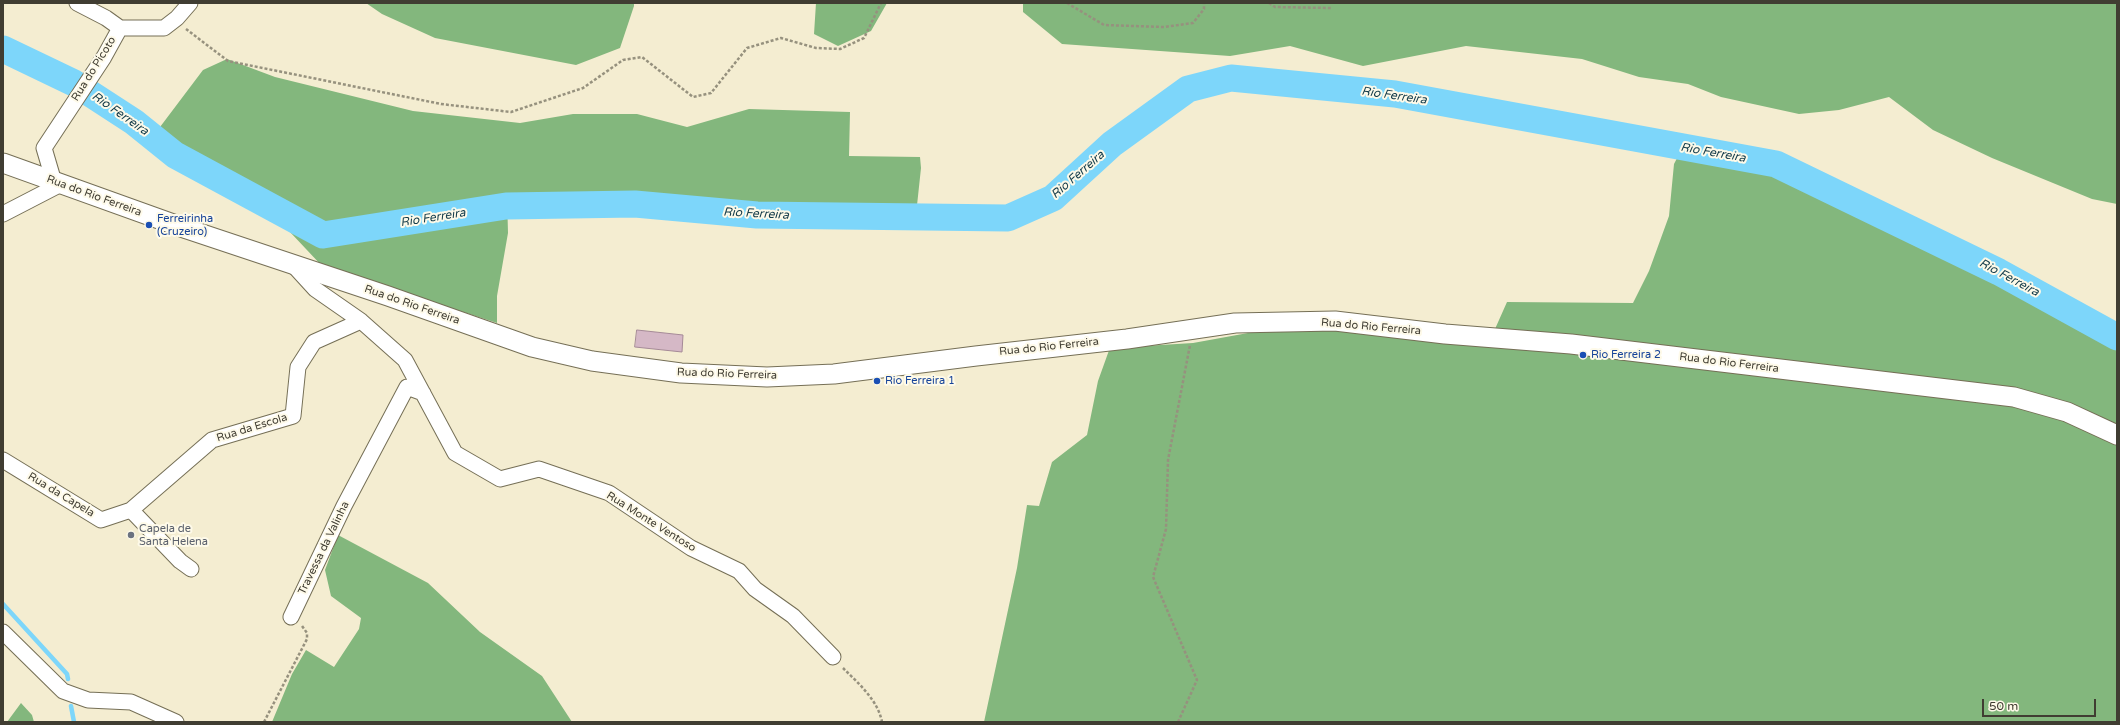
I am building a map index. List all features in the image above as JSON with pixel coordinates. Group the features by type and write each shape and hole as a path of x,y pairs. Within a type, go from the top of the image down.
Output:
{"street":[{"path":"78,3 106,18 120,28"},
{"name":"Rua do Picoto","path":"58,183 44,148 104,57 120,28 164,28 190,3"},
{"name":"Rua do Rio Ferreira","path":"3,163 294,266 434,312 532,347 592,361 681,373 767,377 834,374 1235,323 1335,321 1445,334 1571,344 2014,397 2067,412 2117,436"},
{"path":"3,214 58,183"},
{"name":"Rua Monte Ventoso","path":"294,266 315,289 361,321 405,360 455,453 500,479 539,469 609,493 691,548 739,572 755,589 793,616 833,657"},
{"name":"Rua da Escola","path":"131,510 212,440 293,416 298,367 314,342 361,321"},
{"name":"Travessa da Valinha","path":"291,617 344,506 407,387 423,393"},
{"name":"Rua da Capela","path":"3,460 101,520 131,510"},
{"path":"131,510 180,561 191,569"},
{"path":"3,632 63,691 88,700 131,702 176,722"}],"path":[{"path":"174,20 228,61 441,104 510,112 583,88 623,60 642,57 693,97 711,93 747,48 781,38 816,48 840,49 864,38 881,3"},
{"path":"1067,3 1104,25 1164,27 1193,23 1204,9 1204,3"},
{"path":"1269,3 1275,7 1331,8"},
{"path":"1178,722 1197,680 1153,578 1166,529 1168,460 1193,329"},
{"path":"264,722 307,639 305,630 291,617"},
{"path":"833,657 866,691 880,712 882,722"}],"green space":[{"path":"366,3 634,3 634,6 620,48 576,65 435,38 382,14"},
{"path":"816,3 887,3 871,31 838,46 814,34"},
{"path":"1023,3 2117,3 2117,204 2092,199 1992,158 1933,130 1889,97 1839,110 1799,114 1721,97 1688,84 1639,77 1582,59 1466,46 1363,66 1290,46 1230,56 1062,44 1023,12"},
{"path":"227,59 275,77 413,111 520,123 573,114 637,114 687,127 749,109 850,112 849,156 920,157 921,168 915,224 884,219 649,209 580,194 507,196 508,233 497,296 497,323 322,266 290,232 157,131 203,70"},
{"path":"1688,137 1725,145 1826,185 1860,209 1889,208 1954,241 2017,286 2071,311 2092,316 2105,336 2117,339 2117,722 984,722 1017,568 1027,505 1039,506 1052,462 1087,435 1098,381 1112,342 1128,347 1193,343 1248,333 1306,327 1487,347 1507,302 1633,303 1649,271 1669,216 1674,164"},
{"path":"338,535 428,583 480,632 542,676 572,722 272,722 292,674 306,650 334,667 359,629 361,618 331,596 325,570"},
{"path":"21,703 32,715 34,722 7,722"}],"building":[{"path":"637,330 683,335 682,352 635,347"}],"waterway":[{"name":"Rio Ferreira","path":"3,49 74,83 134,122 175,155 323,235 506,206 635,204 757,215 1008,218 1053,198 1112,144 1188,89 1231,78 1395,94 1776,164 1999,272 2117,337"},
{"path":"3,604 67,674 68,679"},
{"path":"71,706 74,722"}],"place":[{"name":"Ferreirinha (Cruzeiro)","path":"149,225"},
{"name":"Rio Ferreira 2","path":"1583,355"},
{"name":"Rio Ferreira 1","path":"877,381"},
{"name":"Capela de Santa Helena","path":"131,535"}]}
